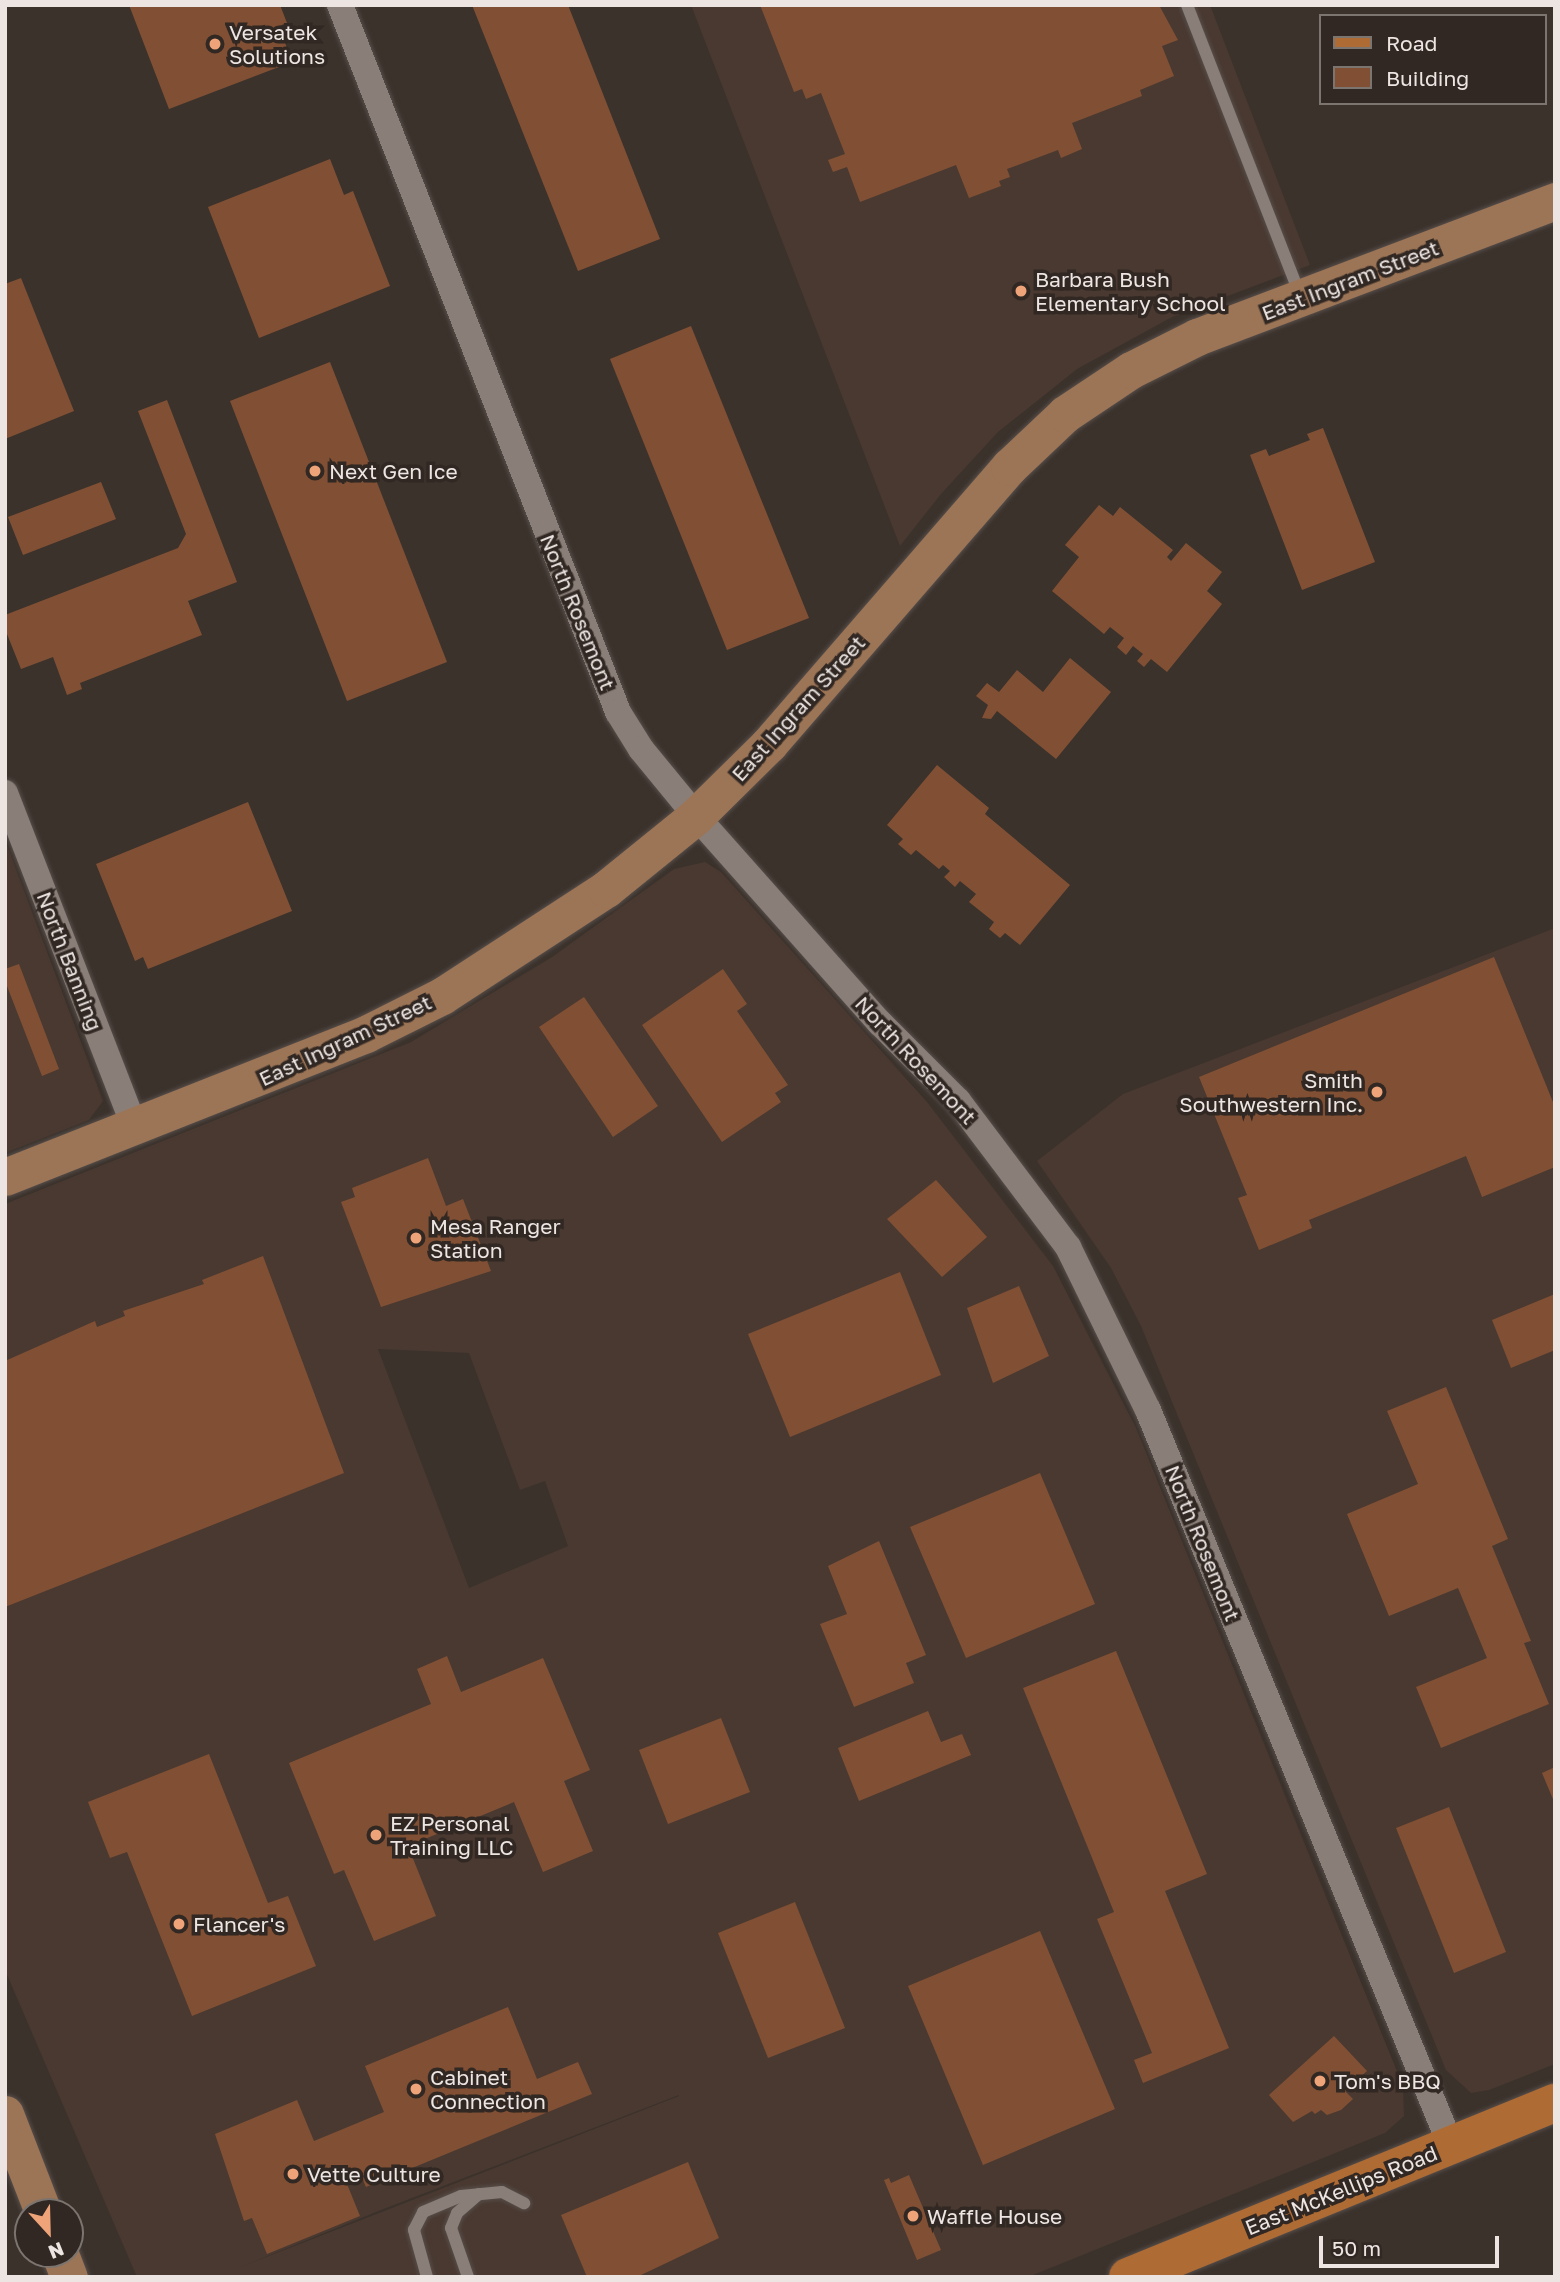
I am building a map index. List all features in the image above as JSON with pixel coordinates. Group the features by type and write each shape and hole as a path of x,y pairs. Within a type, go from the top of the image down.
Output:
{"main road":[{"name":"East McKellips Road","path":"1128,2277 1555,2104"}],"street":[{"name":"North Rosemont","path":"340,5 618,712 641,749 696,816 880,1023 958,1101 1068,1247 1148,1410 1451,2146"},
{"name":"East Ingram Street","path":"5,1177 276,1074 442,996 606,889 696,816 769,744 1009,467 1065,414 1130,370 1197,338 1555,201"},
{"name":"North Banning","path":"5,793 135,1128"},
{"path":"5,2114 38,2198"}],"lane":[{"path":"1187,5 1301,299"},
{"path":"427,2277 414,2230 423,2212 437,2203 502,2192 524,2203"},
{"path":"468,2277 451,2228 457,2213 480,2194"}],"shaded area":[{"name":"Barbara Bush Elementary School","path":"691,5 1210,5 1310,265 1172,317 1077,369 998,432 941,494 900,546"},
{"path":"5,840 103,1101 89,1120 5,1153"},
{"path":"705,862 721,872 927,1102 1053,1266 1136,1428 1403,2086 1404,2116 1385,2133 1028,2277 137,2277 5,1970 5,1204 411,1042 552,957 674,869","holes":["378,1349 469,1353 520,1490 545,1481 568,1546 469,1588","679,2096 238,2268 381,2210"]},
{"path":"1555,928 1555,2064 1489,2090 1471,2093 1446,2070 1141,1326 1111,1268 1037,1161 1123,1094"}],"building":[{"name":"Versatek Solutions","path":"129,5 280,5 287,23 279,26 292,62 169,109"},
{"path":"472,5 568,5 660,239 578,271"},
{"path":"760,5 1159,5 1178,40 1162,46 1174,76 1140,90 1142,96 1072,123 1082,149 1061,158 1058,150 1007,169 1010,177 999,181 1001,186 969,198 956,165 860,202 847,167 833,172 828,160 845,154 821,93 806,99 802,89 794,92"},
{"path":"330,159 344,195 353,191 390,286 259,338 208,207"},
{"path":"21,278 74,411 5,439 5,284"},
{"path":"691,326 809,618 727,650 610,359"},
{"name":"Next Gen Ice","path":"330,362 447,662 347,701 230,401"},
{"path":"167,400 237,582 188,601 202,635 80,683 82,689 67,695 53,657 21,669 5,629 5,615 178,548 186,534 138,411"},
{"path":"1323,428 1375,562 1302,590 1250,455 1266,449 1269,456 1310,440 1307,434"},
{"path":"101,482 116,519 23,555 8,517"},
{"path":"1099,505 1113,516 1120,507 1173,550 1167,557 1171,561 1186,543 1222,572 1207,591 1222,604 1167,672 1151,659 1144,667 1137,661 1143,654 1133,646 1126,655 1117,647 1124,638 1110,627 1104,634 1052,591 1079,557 1065,545"},
{"path":"1070,658 1111,692 1056,759 997,711 991,719 982,718 988,705 976,696 987,683 999,692 1017,670 1043,692"},
{"path":"937,765 989,808 985,814 1070,885 1020,945 1005,933 1000,938 989,929 994,922 969,902 976,894 960,881 955,887 944,877 950,871 943,865 939,869 916,850 911,855 898,844 903,839 887,825"},
{"path":"248,802 292,911 148,969 143,957 135,961 96,864"},
{"name":"Smith Southwestern Inc.","path":"1494,957 1555,1107 1555,1167 1482,1197 1466,1156 1309,1220 1312,1228 1259,1250 1238,1198 1247,1195 1199,1077"},
{"path":"19,964 59,1069 42,1076 5,981 5,969"},
{"path":"723,969 747,1004 737,1011 788,1085 775,1093 781,1102 722,1142 642,1025"},
{"path":"584,997 658,1106 613,1137 539,1027"},
{"name":"Mesa Ranger Station","path":"428,1158 446,1206 463,1199 491,1271 381,1307 341,1202 355,1197 352,1188"},
{"path":"936,1180 987,1237 942,1277 887,1219"},
{"path":"263,1256 344,1473 5,1607 5,1361 95,1321 97,1327 125,1316 123,1311 204,1284 202,1280"},
{"path":"900,1272 941,1375 790,1437 748,1334"},
{"path":"1019,1286 1049,1356 993,1383 967,1308"},
{"path":"1555,1294 1555,1350 1511,1368 1492,1320"},
{"path":"1446,1387 1508,1539 1492,1546 1531,1641 1524,1643 1549,1704 1441,1748 1416,1687 1487,1658 1458,1588 1389,1616 1347,1514 1418,1484 1387,1411"},
{"path":"1040,1473 1095,1604 966,1658 910,1527"},
{"path":"879,1541 926,1655 906,1663 914,1683 854,1707 820,1624 847,1614 828,1566"},
{"path":"1116,1651 1207,1874 1165,1891 1229,2048 1143,2083 1134,2060 1152,2053 1097,1919 1114,1912 1023,1688"},
{"path":"447,1656 461,1692 543,1658 590,1770 564,1781 593,1851 543,1872 514,1802 408,1846 436,1916 374,1941 344,1870 334,1874 289,1763 431,1704 417,1669"},
{"path":"928,1711 941,1742 962,1734 971,1755 859,1801 838,1748"},
{"path":"721,1718 750,1792 668,1824 639,1750"},
{"path":"209,1754 268,1903 288,1896 316,1966 192,2016 127,1852 110,1858 88,1802"},
{"path":"1555,1767 1555,1804 1542,1773"},
{"path":"1449,1807 1506,1952 1454,1973 1396,1828"},
{"path":"795,1902 845,2028 768,2058 718,1933"},
{"path":"1040,1931 1115,2109 983,2165 908,1986"},
{"path":"508,2007 537,2079 578,2062 592,2094 366,2187 362,2178 347,2184 360,2216 267,2254 252,2218 244,2221 215,2134 297,2100 314,2141 384,2112 365,2066"},
{"name":"Tom's BBQ","path":"1334,2036 1367,2071 1345,2091 1353,2099 1341,2110 1327,2115 1321,2110 1315,2114 1312,2111 1293,2122 1269,2095"},
{"path":"688,2162 719,2238 641,2275 587,2277 561,2215"},
{"name":"Waffle House","path":"909,2175 941,2250 917,2260 884,2180 889,2178 891,2183"}],"place":[{"name":"Versatek Solutions","path":"215,44"},
{"name":"Barbara Bush Elementary School","path":"1021,291"},
{"name":"Next Gen Ice","path":"315,471"},
{"name":"Smith Southwestern Inc.","path":"1377,1092"},
{"name":"Mesa Ranger Station","path":"416,1238"},
{"name":"EZ Personal Training LLC","path":"376,1835"},
{"name":"Flancer's","path":"179,1924"},
{"name":"Tom's BBQ","path":"1320,2081"},
{"name":"Cabinet Connection","path":"416,2089"},
{"name":"Vette Culture","path":"293,2174"},
{"name":"Waffle House","path":"913,2216"}]}
